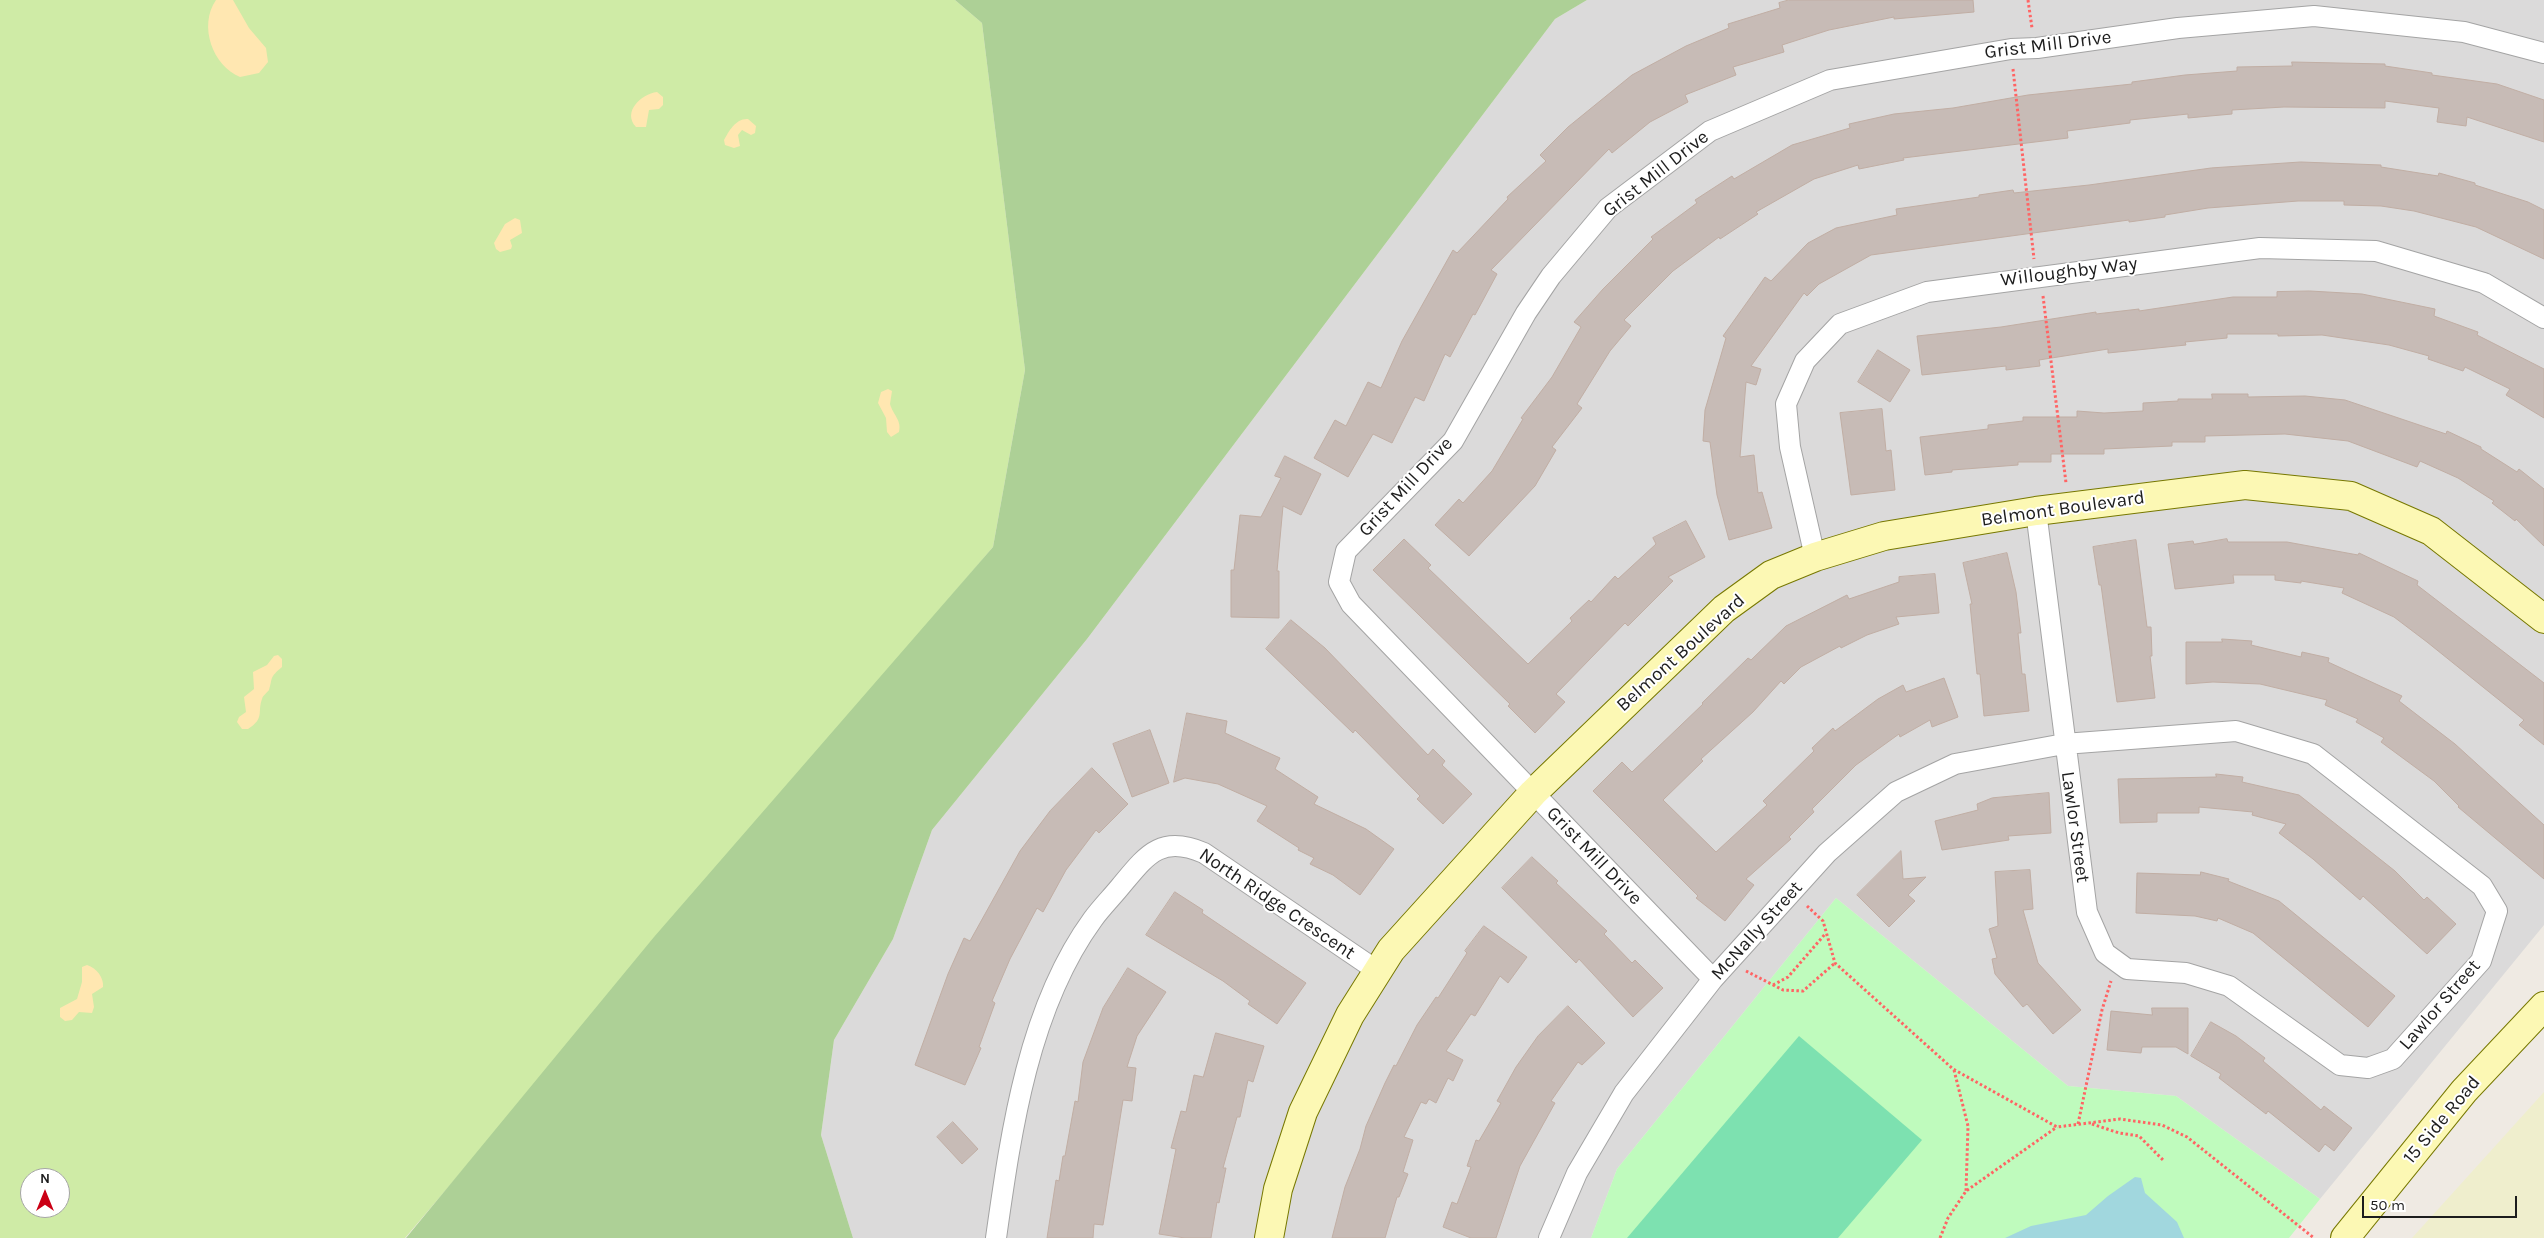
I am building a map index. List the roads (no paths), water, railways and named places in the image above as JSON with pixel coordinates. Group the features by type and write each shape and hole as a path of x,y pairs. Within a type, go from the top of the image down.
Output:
{"street":[{"name":"Grist Mill Drive","path":"1713,979 1351,604 1339,582 1346,551 1453,441 1526,313 1551,276 1608,208 1710,131 1830,80 2011,49 2037,48 2178,28 2314,16 2464,32 2544,53"},
{"name":"Willoughby Way","path":"1815,558 1790,447 1786,404 1805,361 1840,324 1927,292 2260,248 2376,251 2484,283 2544,318"},
{"name":"Belmont Boulevard","path":"1269,1238 1278,1189 1303,1112 1350,1015 1376,970 1410,927 1533,793 1724,609 1771,575 1815,558 1884,536 2036,510 2245,485 2350,496 2431,531 2544,619"},
{"name":"Lawlor Street","path":"2036,510 2064,744 2087,912 2105,953 2127,969 2186,972 2229,986 2340,1065 2368,1068 2393,1059 2481,961 2498,911 2482,886 2313,754 2236,731 2064,744"},
{"name":"McNally Street","path":"1549,1238 1577,1173 1624,1093 1713,979 1827,853 1896,792 1955,764 2064,744"},
{"name":"North Ridge Crescent","path":"996,1238 1027,1064 1044,1015 1066,967 1093,919 1147,856 1167,846 1180,845 1204,853 1376,970"},
{"name":"15 Side Road","path":"2345,1238 2464,1091 2544,1006"}],"water":[{"path":"2135,1177 2141,1178 2145,1193 2177,1222 2184,1238 2005,1238 2031,1226 2086,1215 2108,1196"}]}
